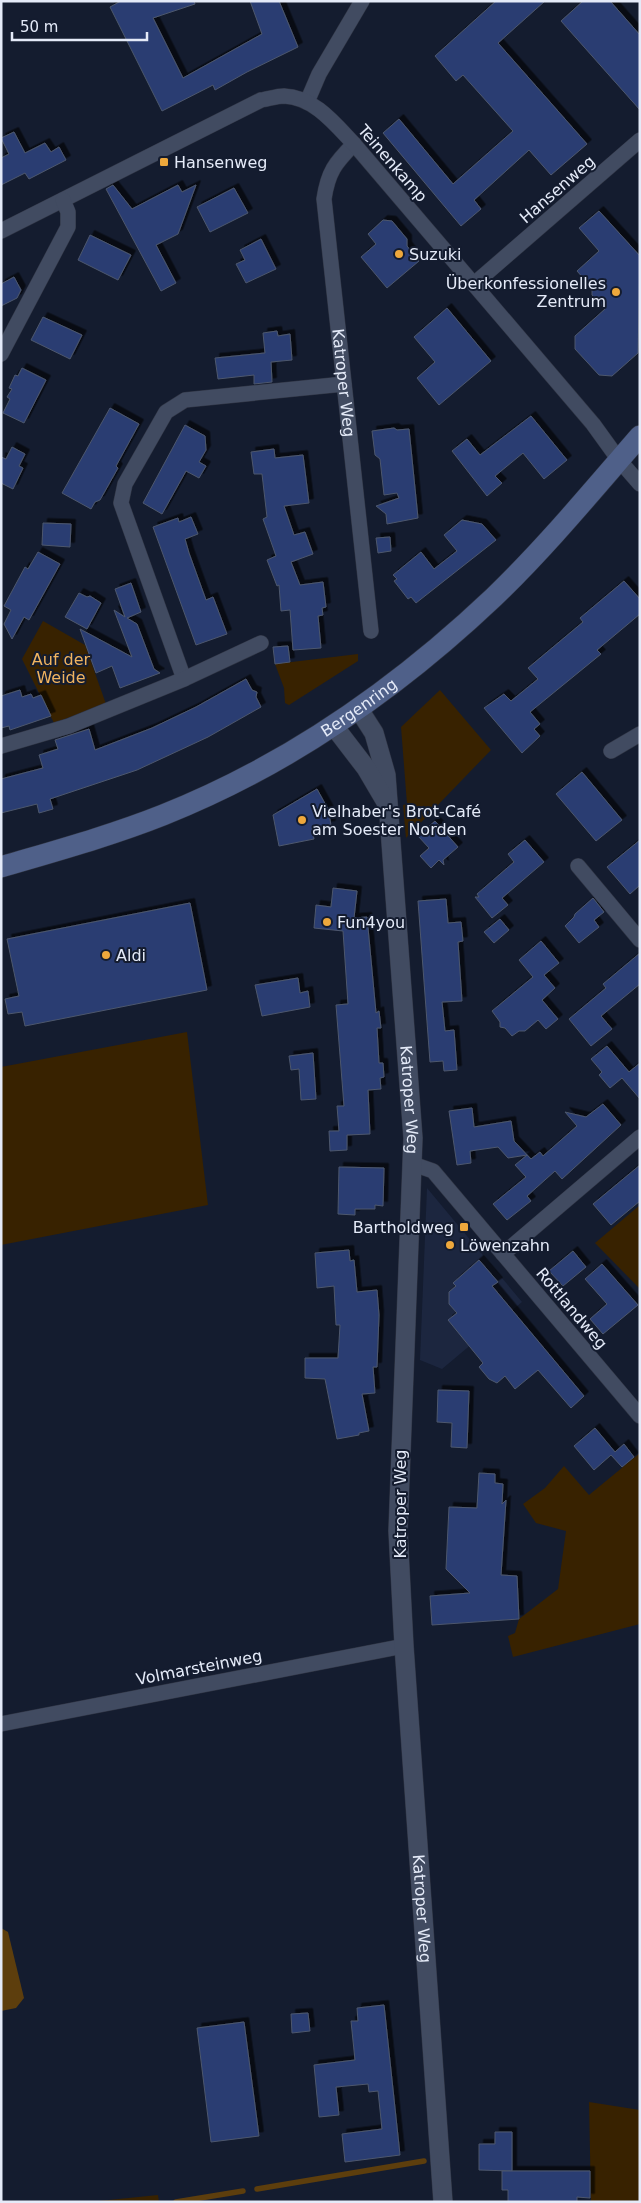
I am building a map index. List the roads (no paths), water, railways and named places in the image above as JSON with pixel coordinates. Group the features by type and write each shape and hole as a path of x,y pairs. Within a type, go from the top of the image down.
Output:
{"main road":[{"name":"Bergenring","path":"1,867 87,842 162,815 249,774 333,725 434,650 494,596 561,528 640,436"}],"street":[{"path":"307,102 319,74 362,1"},
{"name":"Teinenkamp","path":"1,231 261,100 284,96 307,102 329,117 354,144 593,424 619,460 640,484"},
{"name":"Hansenweg","path":"474,284 640,140"},
{"name":"Katroper Weg","path":"354,144 337,161 328,177 324,199 371,631"},
{"path":"1,354 68,227 68,212 63,200"},
{"path":"184,679 122,503 125,484 166,412 185,400 344,384"},
{"path":"1,746 69,726 184,679 261,643"},
{"name":"Katroper Weg","path":"358,708 374,733 386,775 413,1138 398,1531 404,1646 443,2202"},
{"name":"Katroper Weg","path":"333,725 366,768 388,806"},
{"path":"611,751 640,734"},
{"path":"578,866 640,940"},
{"path":"503,1254 640,1137"},
{"name":"Rottlandweg","path":"413,1164 433,1171 640,1416"},
{"name":"Volmarsteinweg","path":"1,1724 404,1646"}],"waterway":[{"path":"257,2189 424,2161"},
{"path":"176,2202 243,2191"}],"place":[{"name":"Hansenweg","path":"164,162"},
{"name":"Suzuki","path":"399,254"},
{"name":"Überkonfessionelles Zentrum","path":"616,292"},
{"name":"Vielhaber's Brot-Café am Soester Norden","path":"302,820"},
{"name":"Fun4you","path":"327,922"},
{"name":"Aldi","path":"106,955"},
{"name":"Bartholdweg","path":"464,1227"},
{"name":"Löwenzahn","path":"450,1245"}],"park label":[{"name":"Auf der Weide","path":"61,668"}]}
